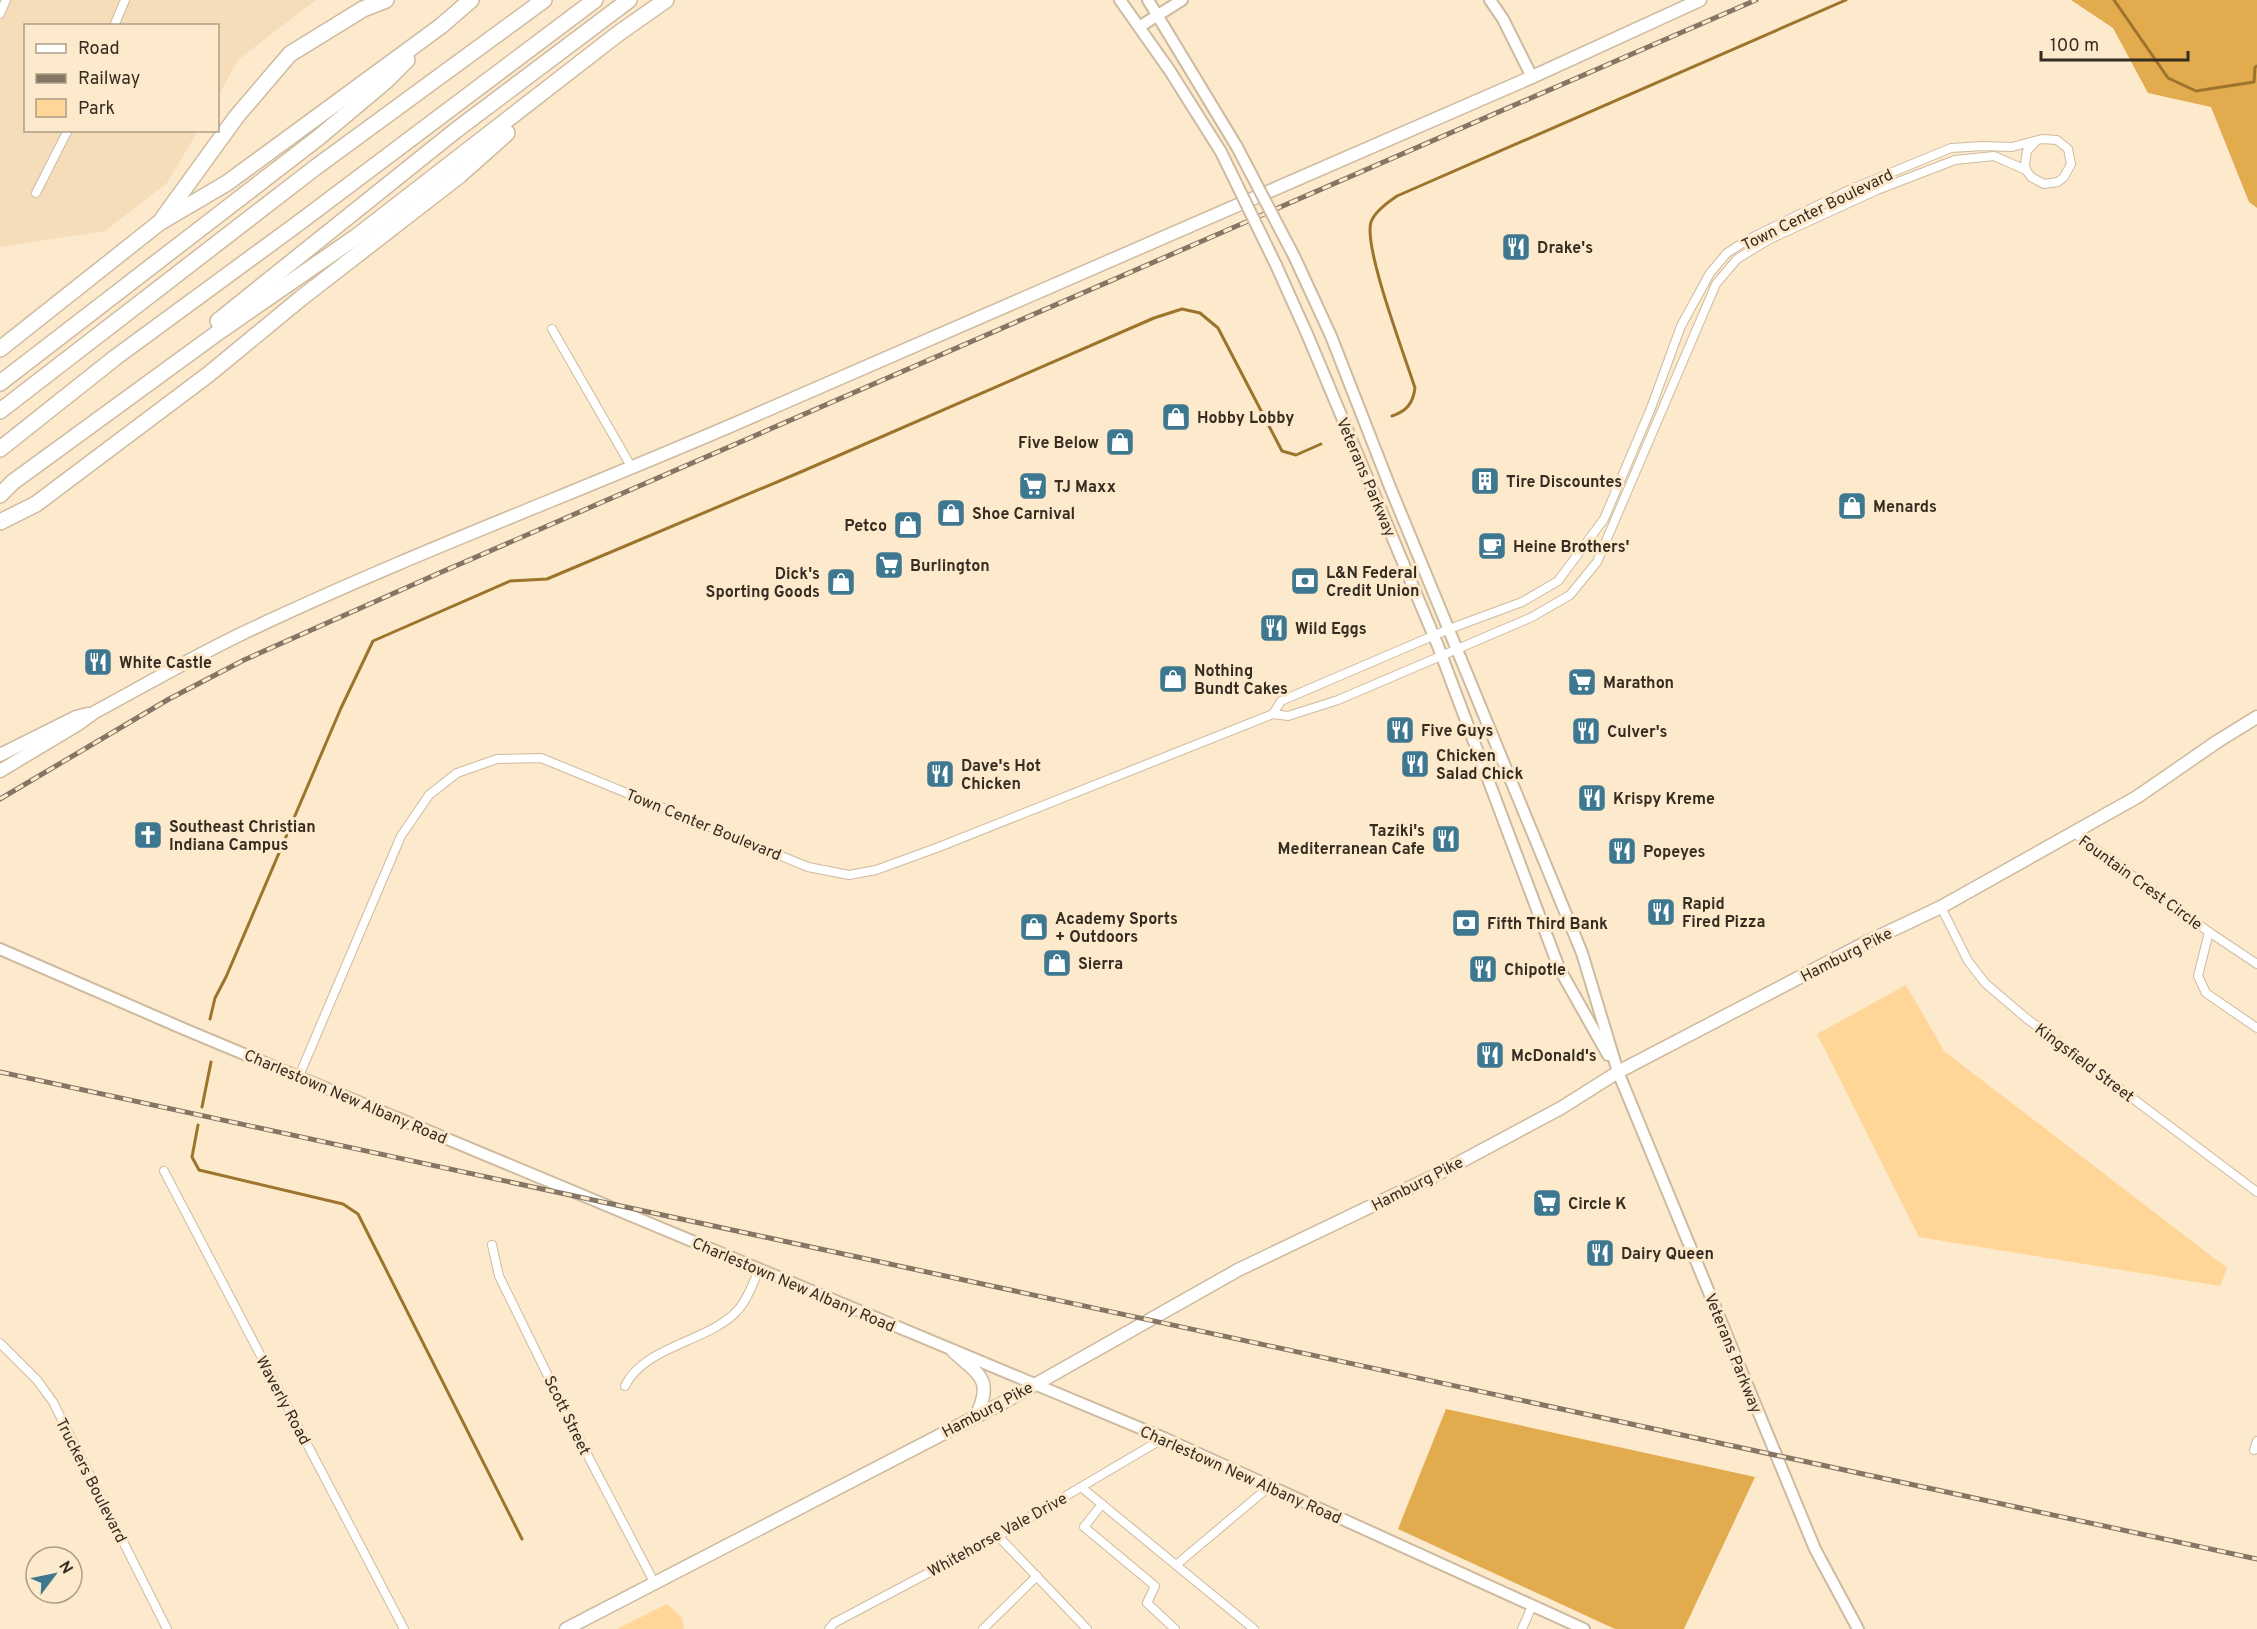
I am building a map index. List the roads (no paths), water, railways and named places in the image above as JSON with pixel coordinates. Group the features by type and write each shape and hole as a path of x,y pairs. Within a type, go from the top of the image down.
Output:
{"highway":[{"path":"159,223 237,116 290,54 363,9 386,0"},
{"path":"0,383 318,138 387,80 441,26 471,0"},
{"path":"0,411 316,166 544,0"},
{"path":"0,449 116,357 595,0"},
{"path":"92,423 454,131 629,0"},
{"path":"0,495 13,482 92,423 356,237 619,33 666,0"},
{"path":"0,349 159,223 227,183 441,26"},
{"path":"0,522 36,504 209,374 300,299 460,175 619,33"}],"main road":[{"name":"Veterans Parkway","path":"1120,0 1189,100 1221,152 1276,265 1316,354 1434,636 1559,968 1617,1072"},
{"name":"Veterans Parkway","path":"1148,0 1237,147 1294,256 1331,336 1582,953 1617,1072 1815,1550 1858,1629"},
{"path":"1139,27 1182,0"},
{"path":"1490,0 1503,19 1532,76"},
{"path":"0,771 95,712 240,635 404,561 632,468 1532,76 1700,0"},
{"path":"0,755 76,717 95,712"},
{"name":"Hamburg Pike","path":"566,1629 976,1416 1238,1270 1434,1176 1561,1108 1617,1072 1866,942 1941,907 2136,797 2257,717"},
{"name":"Charlestown New Albany Road","path":"0,949 759,1270 1164,1438 1584,1629"},
{"path":"954,1351 980,1376 984,1383 984,1399 976,1416"}],"street":[{"path":"0,14 6,0"},
{"path":"115,24 125,0"},
{"path":"36,193 67,132"},
{"path":"2049,138 2063,144 2068,150 2071,164 2064,177 2051,184 2037,181 2026,171 2025,158 2035,141 2049,138"},
{"name":"Town Center Boulevard","path":"1273,714 1281,701 1449,629 1522,602 1558,581 1604,519 1651,408 1681,326 1710,273 1727,253 1747,240 1849,190 1951,148 2012,147 2035,141"},
{"name":"Town Center Boulevard","path":"299,1076 401,836 429,795 457,773 497,759 541,758 808,867 849,875 876,870 939,847 1273,714 1288,716 1338,700 1533,617 1570,595 1597,561 1716,284 1737,259 1770,239 1877,190 1955,160 1995,156 2026,171"},
{"path":"552,329 632,468"},
{"name":"Fountain Crest Circle","path":"2073,832 2209,932 2257,964"},
{"name":"Kingsfield Street","path":"1941,907 1968,961 1985,983 2026,1018 2257,1192"},
{"name":"Fountain Crest Circle","path":"2209,932 2198,976 2206,993 2257,1028"},
{"name":"Waverly Road","path":"164,1171 404,1629"},
{"name":"Scott Street","path":"492,1245 500,1276 578,1437 654,1582"},
{"path":"625,1386 629,1377 641,1365 723,1322 738,1311 759,1270"},
{"name":"Truckers Boulevard","path":"0,1343 37,1380 53,1402 167,1629"},
{"name":"Whitehorse Vale Drive","path":"829,1629 834,1623 998,1536 1164,1438"},
{"path":"1081,1486 1254,1629"},
{"path":"1176,1565 1270,1486"},
{"path":"1102,1504 1084,1527 1155,1586 1147,1602 1175,1629"},
{"path":"998,1536 1087,1629"},
{"path":"983,1629 1036,1576"},
{"path":"1522,1629 1532,1605"},
{"path":"1237,1629 1245,1621"}],"waterway":[{"path":"1392,416 1402,412 1408,406 1415,388 1373,254 1370,235 1371,222 1382,207 1397,196 1846,0"},
{"path":"2114,0 2168,78 2196,91 2254,82 2257,66"},
{"path":"210,1019 215,998 341,708 373,641 510,581 547,579 803,471 1154,318 1182,309 1200,313 1218,328 1282,451 1296,455 1321,444"},
{"path":"202,1107 211,1062"},
{"path":"198,1125 192,1157 199,1170 343,1204 358,1214 522,1539"}],"railway":[{"path":"0,799 169,699 244,660 1756,0"},
{"path":"0,1072 2257,1559"}],"place":[{"name":"Drake's","path":"1516,247"},
{"name":"Hobby Lobby","path":"1176,417"},
{"name":"Five Below","path":"1120,442"},
{"name":"Tire Discountes","path":"1485,481"},
{"name":"TJ Maxx","path":"1033,486"},
{"name":"Menards","path":"1852,506"},
{"name":"Shoe Carnival","path":"951,513"},
{"name":"Petco","path":"908,525"},
{"name":"Heine Brothers'","path":"1492,546"},
{"name":"Burlington","path":"889,565"},
{"name":"L&N Federal Credit Union","path":"1305,581"},
{"name":"Dick's Sporting Goods","path":"841,582"},
{"name":"Wild Eggs","path":"1274,628"},
{"name":"White Castle","path":"98,662"},
{"name":"Nothing Bundt Cakes","path":"1173,679"},
{"name":"Marathon","path":"1582,682"},
{"name":"Five Guys","path":"1400,730"},
{"name":"Culver's","path":"1586,731"},
{"name":"Chicken Salad Chick","path":"1415,764"},
{"name":"Dave's Hot Chicken","path":"940,774"},
{"name":"Krispy Kreme","path":"1592,798"},
{"name":"Southeast Christian Indiana Campus","path":"148,835"},
{"name":"Taziki's Mediterranean Cafe","path":"1446,839"},
{"name":"Popeyes","path":"1622,851"},
{"name":"Rapid Fired Pizza","path":"1661,912"},
{"name":"Fifth Third Bank","path":"1466,923"},
{"name":"Academy Sports + Outdoors","path":"1034,927"},
{"name":"Sierra","path":"1057,963"},
{"name":"Chipotle","path":"1483,969"},
{"name":"McDonald's","path":"1490,1055"},
{"name":"Circle K","path":"1547,1203"},
{"name":"Dairy Queen","path":"1600,1253"}]}
